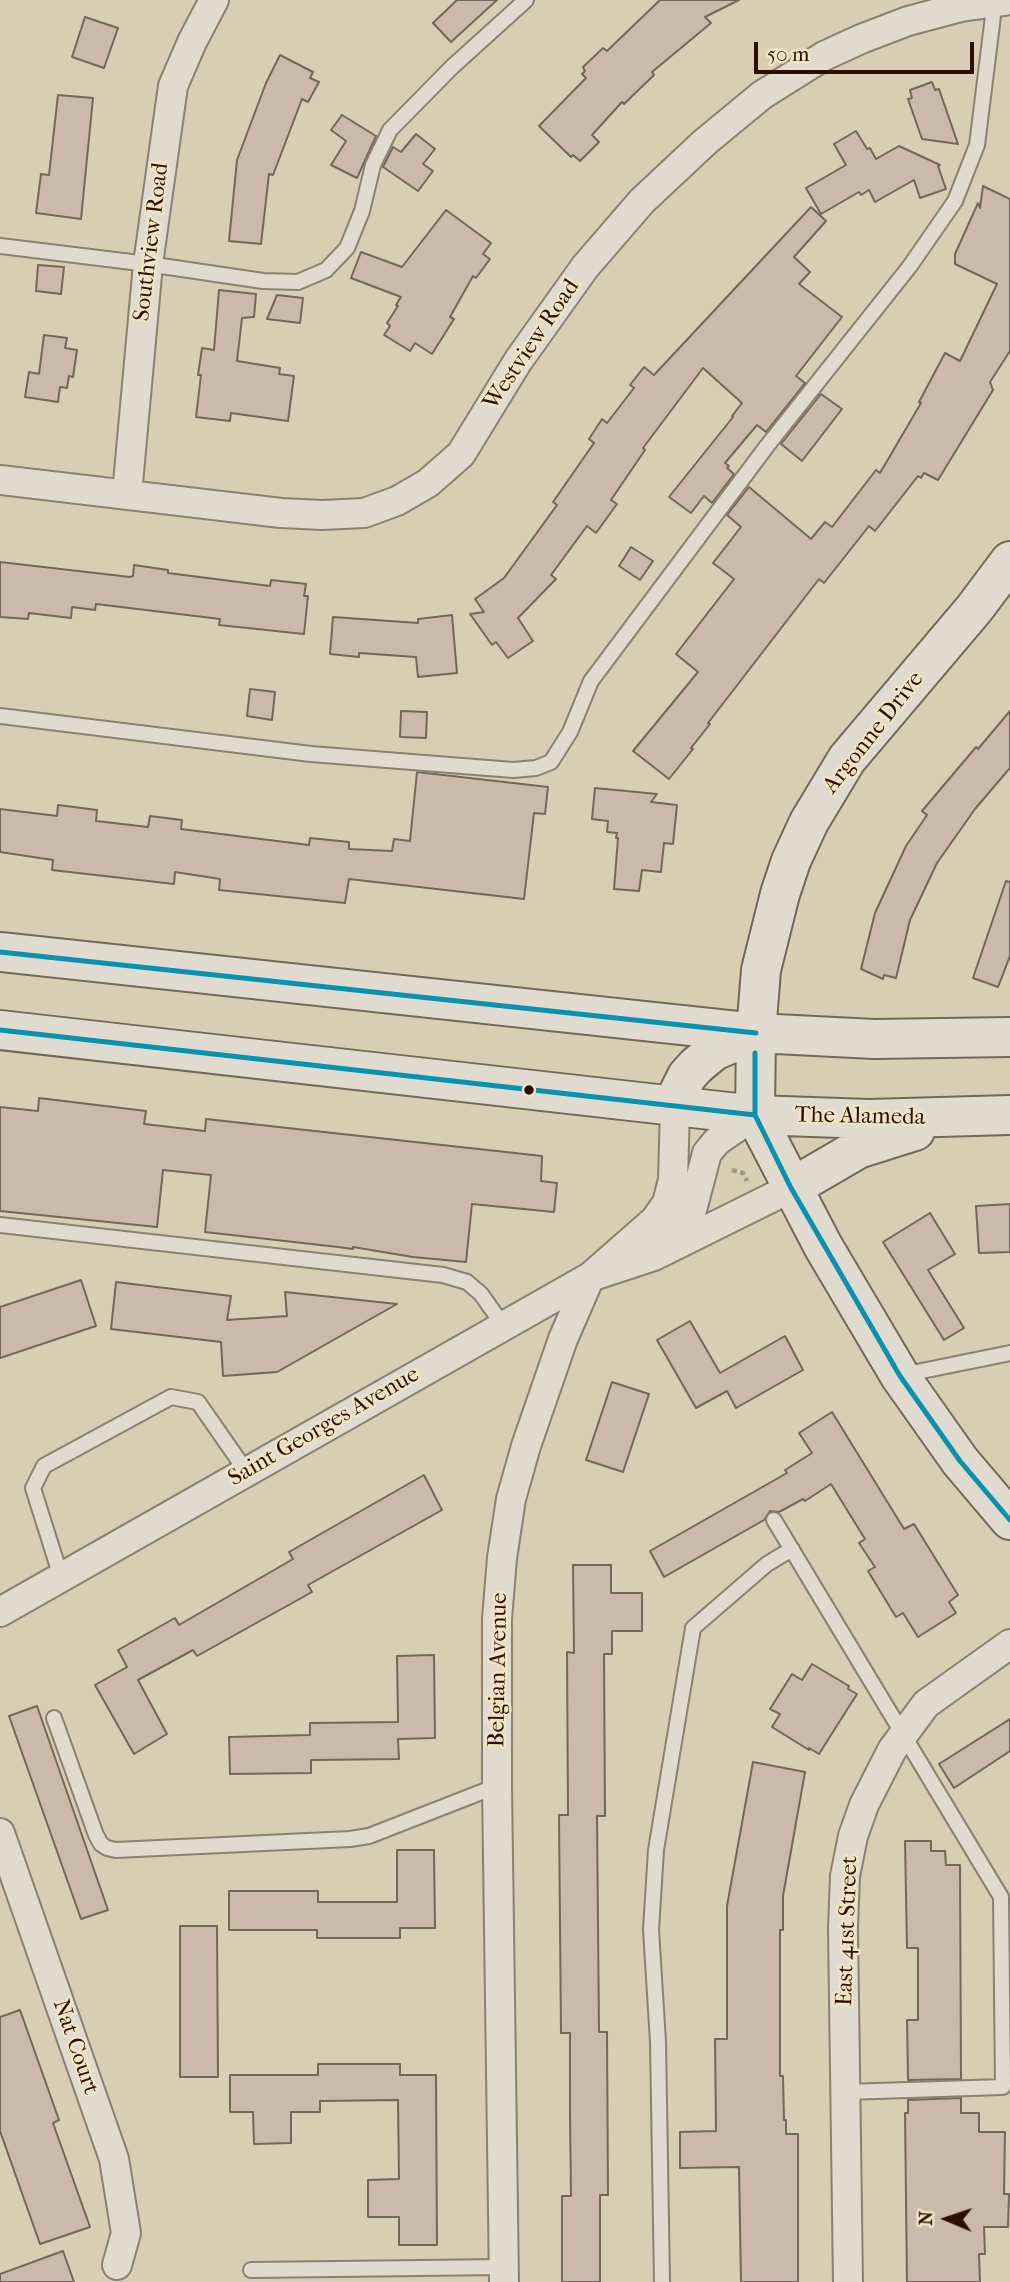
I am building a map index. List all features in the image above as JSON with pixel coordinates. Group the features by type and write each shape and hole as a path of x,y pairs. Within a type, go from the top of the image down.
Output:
{"main road":[{"name":"Argonne Drive","path":"1010,561 974,609 847,759 809,822 791,861 767,940 761,970 756,1033 755,1115 823,1246 900,1376 960,1461 1010,1520"},
{"path":"0,952 756,1033 874,1039 1005,1034"},
{"name":"The Alameda","path":"0,1030 755,1115 869,1119 1010,1115"},
{"path":"675,1107 687,1076 696,1066 714,1051 756,1033"},
{"path":"791,1188 859,1149 964,1118"}],"street":[{"name":"Southview Road","path":"127,494 148,264 173,86 214,0"},
{"name":"Westview Road","path":"0,480 281,513 364,513 397,500 428,483 461,454 518,361 585,267 642,201 705,142 762,95 824,56 861,38 908,21 961,7 1000,1"},
{"name":"Belgian Avenue","path":"504,2275 497,1786 497,1619 502,1558 511,1499 542,1396 590,1276 655,1220 667,1203 673,1180 675,1107"},
{"name":"Saint Georges Avenue","path":"654,1256 687,1222 707,1153 717,1141 755,1115"},
{"name":"Saint Georges Avenue","path":"0,1612 590,1276 654,1256 791,1188"},
{"name":"East 41st Street","path":"848,2282 844,1928 845,1876 853,1836 864,1805 892,1750 926,1704 1010,1644"},
{"name":"Nat Court","path":"0,1833 114,2159 126,2233 117,2265"}],"lane":[{"path":"0,246 263,281 298,282 327,270 347,248 362,212 373,165 390,130 452,67 526,0"},
{"path":"0,716 311,754 513,770 536,768 551,762 570,732 590,681 767,446 910,265 955,201 977,145 1000,1"},
{"path":"0,1225 443,1275 467,1282 481,1294 503,1325"},
{"path":"900,1376 1010,1353"},
{"path":"61,1577 33,1488 44,1466 171,1397 198,1402 246,1471"},
{"path":"774,1520 905,1733 1001,1897 1003,2087 845,2092"},
{"path":"662,2282 658,2042 652,1930 656,1850 693,1628 767,1564 792,1549"},
{"path":"54,1718 96,1835 101,1844 116,1850 369,1836 497,1786"},
{"path":"251,2270 504,2275"}],"path":[{"path":"722,1167 743,1173 749,1184"}],"building":[{"path":"457,0 497,0 451,42 433,23"},
{"path":"660,0 739,0 705,17 711,23 652,72 654,75 624,104 622,102 592,135 599,142 580,161 573,155 571,157 539,126 586,78 582,74 585,71 583,67 603,48 607,51"},
{"path":"85,17 118,28 104,68 72,57"},
{"path":"280,55 313,72 310,78 319,82 308,102 302,99 273,175 269,174 261,244 229,241 237,160 266,83"},
{"path":"932,82 935,90 939,89 958,144 922,139 908,99 912,98 910,90"},
{"path":"58,95 93,98 81,219 36,213 41,174 49,175"},
{"path":"342,115 376,136 357,178 331,165 346,141 331,130"},
{"path":"856,131 876,159 899,146 940,165 938,166 946,189 920,198 914,180 875,202 869,190 861,195 859,192 821,214 806,188 846,165 834,144"},
{"path":"416,134 435,149 423,164 433,171 418,191 383,167 393,147 401,152"},
{"path":"983,186 1010,199 1010,351 990,382 993,390 938,480 924,473 921,478 918,476 875,531 869,526 824,583 819,579 708,723 710,724 691,748 693,749 669,779 633,751 698,672 676,654 734,579 713,563 741,527 727,515 749,487 811,539 825,522 832,527 876,470 880,473 921,403 919,402 945,353 960,361 997,284 955,264 955,254 978,203 980,208"},
{"path":"811,207 826,221 794,257 810,272 799,284 842,317 796,376 805,383 766,432 757,425 725,463 734,474 712,503 704,496 691,513 669,497 742,403 703,368 643,448 645,450 611,500 617,504 596,533 587,526 551,575 556,579 518,618 533,641 508,658 496,642 492,645 470,614 484,612 475,599 504,578 557,505 553,502 594,443 589,439 602,419 607,423 634,388 630,385 644,367 654,375"},
{"path":"446,210 491,243 483,254 490,259 476,278 473,276 450,317 454,319 432,354 415,343 410,351 384,335 390,326 387,323 401,297 351,278 361,252 402,267"},
{"path":"38,265 64,267 61,294 36,291"},
{"path":"219,290 256,294 254,317 242,318 237,361 280,368 279,374 294,376 288,421 231,413 230,421 196,417 202,348 214,350"},
{"path":"277,295 303,298 300,323 267,319"},
{"path":"44,335 67,338 65,348 77,350 73,377 69,376 67,388 60,387 58,402 25,397 29,372 39,374"},
{"path":"821,394 842,409 802,461 781,444"},
{"path":"631,547 653,561 640,580 619,566"},
{"path":"0,562 130,577 133,576 134,565 168,570 168,573 270,586 271,580 306,584 304,596 308,596 304,634 219,625 220,619 96,604 95,610 72,607 71,618 29,613 28,619 0,617"},
{"path":"452,615 457,673 418,677 416,657 330,654 333,617 418,623 418,619"},
{"path":"250,689 275,692 272,720 247,716"},
{"path":"401,711 427,712 426,738 400,737"},
{"path":"1010,711 1010,768 975,809 937,863 910,920 896,978 884,975 883,979 861,969 875,913 906,846 927,815 922,811"},
{"path":"417,772 548,787 545,814 534,813 524,899 349,879 345,903 219,890 220,879 175,872 174,884 52,870 53,860 0,852 0,809 57,816 58,805 97,810 96,821 148,827 150,816 182,820 181,829 309,845 310,838 349,842 349,849 392,851 394,839 410,841"},
{"path":"595,788 657,794 651,802 677,805 673,844 664,843 661,872 642,870 639,891 614,889 618,838 617,833 607,832 608,821 592,819"},
{"path":"1006,881 1010,882 1010,956 998,987 973,978"},
{"path":"39,1098 146,1111 144,1124 205,1131 206,1119 542,1156 541,1181 557,1183 554,1212 472,1204 466,1262 205,1232 211,1175 163,1170 157,1227 0,1211 0,1107 38,1111"},
{"path":"1010,1204 1010,1252 979,1253 976,1206"},
{"path":"930,1213 955,1254 928,1270 964,1328 944,1340 883,1242"},
{"path":"81,1280 96,1326 0,1358 0,1307"},
{"path":"116,1282 231,1296 227,1320 287,1316 285,1292 397,1304 277,1372 223,1376 221,1342 111,1329"},
{"path":"690,1321 720,1373 785,1336 803,1370 736,1408 727,1391 696,1408 657,1340"},
{"path":"612,1382 649,1394 623,1472 586,1460"},
{"path":"832,1412 904,1529 914,1524 958,1595 949,1602 956,1613 918,1637 903,1613 896,1617 868,1571 875,1567 859,1543 865,1539 831,1484 805,1501 803,1499 779,1512 770,1511 764,1520 664,1577 650,1551 787,1473 785,1470 812,1453 799,1433"},
{"path":"424,1475 442,1510 308,1585 312,1592 197,1656 193,1650 138,1680 167,1734 134,1754 95,1685 127,1667 118,1650 175,1618 179,1625 293,1559 289,1552"},
{"path":"573,1565 611,1565 611,1593 642,1593 642,1631 612,1631 612,1654 604,1654 605,1816 597,1816 599,2032 607,2032 608,2195 600,2195 600,2282 562,2282 562,2196 571,2196 570,2033 561,2033 559,1815 568,1815 567,1652 574,1653"},
{"path":"434,1655 435,1738 398,1739 399,1759 311,1760 311,1773 230,1774 229,1737 310,1735 310,1723 398,1722 397,1656"},
{"path":"812,1664 849,1686 848,1689 857,1694 819,1754 772,1727 780,1714 770,1709 792,1674 802,1680"},
{"path":"37,1706 108,1910 81,1919 9,1716"},
{"path":"1010,1719 1010,1751 954,1788 939,1764"},
{"path":"753,1762 805,1772 783,1896 783,1930 780,1930 780,2076 783,2076 786,2134 798,2134 798,2282 741,2282 739,2167 680,2168 680,2132 716,2131 715,2039 727,2039 727,1906"},
{"path":"905,1841 931,1841 931,1851 945,1851 946,1865 960,1865 961,2079 908,2080 907,2020 918,2020 918,1948 907,1948"},
{"path":"397,1850 434,1850 435,1928 400,1928 400,1938 317,1938 317,1930 229,1930 229,1891 318,1891 318,1902 397,1902"},
{"path":"180,1926 217,1926 218,2077 180,2077"},
{"path":"20,2010 59,2120 53,2123 90,2227 40,2244 0,2131 0,2017"},
{"path":"318,2064 400,2064 400,2075 436,2075 437,2245 399,2245 399,2217 368,2217 368,2180 399,2179 398,2100 320,2101 320,2112 291,2112 291,2143 254,2144 253,2112 230,2112 230,2075 318,2075"},
{"path":"961,2098 961,2113 979,2113 979,2132 1005,2132 1004,2194 1009,2194 1008,2227 984,2227 985,2254 979,2254 980,2282 907,2282 905,2113 908,2113 908,2100"},
{"path":"63,2251 74,2282 0,2282 0,2274"}],"transit line":[{"path":"0,952 756,1033"},
{"path":"0,1030 755,1115"},
{"path":"755,1053 755,1115 791,1188 900,1376 960,1461 1010,1520"}]}
